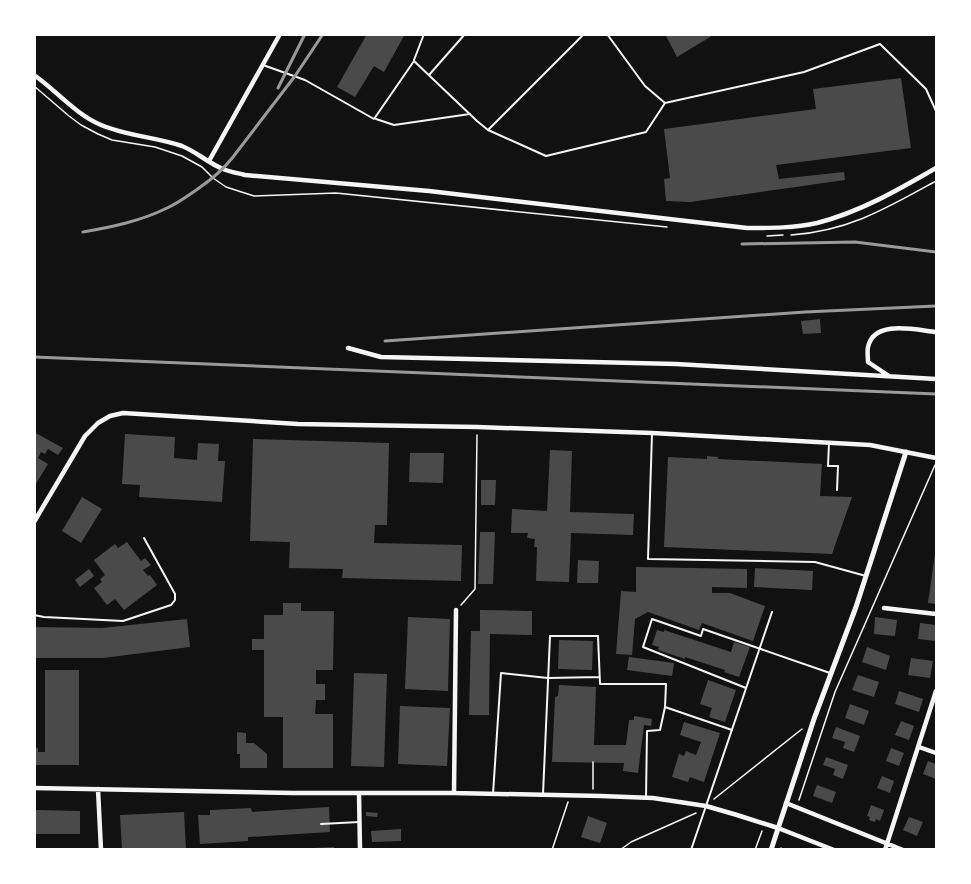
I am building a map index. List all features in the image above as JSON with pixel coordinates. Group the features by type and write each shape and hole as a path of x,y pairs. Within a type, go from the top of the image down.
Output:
{"street":[{"path":"209,161 280,34"},
{"path":"34,75 75,110 99,125 121,133 183,146 223,169 245,174 429,191 747,228 815,223 849,213 883,198 936,168"},
{"path":"889,376 868,362 868,347 876,334 890,328 936,332"},
{"path":"348,348 381,357 676,364 936,379"},
{"path":"34,522 85,436 98,423 110,416 123,413 298,424 652,433 870,445 936,460"},
{"path":"771,849 830,673 856,607 906,452"},
{"path":"884,609 936,614"},
{"path":"454,793 456,610"},
{"path":"886,847 936,691"},
{"path":"919,747 936,753"},
{"path":"34,788 454,793 646,798 706,806 778,828 834,849"},
{"path":"98,789 101,849"},
{"path":"359,793 360,849"},
{"path":"786,803 886,847 903,849"}],"lane":[{"path":"374,119 414,61 424,34"},
{"path":"429,75 465,34"},
{"path":"488,130 584,34"},
{"path":"607,34 645,86 665,103"},
{"path":"414,61 488,130 546,156 646,132 665,103 804,72 880,44 926,89 936,111"},
{"path":"263,65 305,80 374,119 394,125 470,114"},
{"path":"652,433 648,559 815,562 866,576"},
{"path":"829,443 828,466 838,466 837,490"},
{"path":"34,615 123,621 171,605 175,600 175,594 144,538"},
{"path":"690,849 772,612"},
{"path":"746,688 643,647 652,620 700,636 703,629 830,673"},
{"path":"543,795 550,636 598,636 600,684 666,684 665,707 660,730 647,731 646,798"},
{"path":"493,794 501,673 548,678 600,677"},
{"path":"665,707 732,730"},
{"path":"321,824 360,822"}],"path":[{"path":"456,610 475,589 477,427"},
{"path":"797,807 835,692 936,460"},
{"path":"620,849 692,816 814,719"},
{"path":"593,762 593,796"},
{"path":"552,849 570,795"},
{"path":"755,849 765,824"}],"building":[{"path":"367,34 405,34 384,72 374,66 355,97 337,87"},
{"path":"665,34 715,34 677,57"},
{"path":"901,78 911,148 776,165 779,179 844,172 845,180 690,202 666,201 664,179 670,178 664,129 816,109 813,89"},
{"path":"820,319 821,333 803,334 801,321"},
{"path":"34,432 63,448 58,455 48,449 45,454 41,452 38,458 48,464 34,487"},
{"path":"125,434 175,437 174,458 197,460 198,443 219,444 218,461 225,461 222,502 139,497 140,485 122,484"},
{"path":"253,439 389,443 387,525 375,525 374,543 462,545 461,581 342,578 343,569 289,568 290,542 250,541"},
{"path":"550,450 572,451 570,512 634,514 633,535 571,533 569,582 536,581 537,547 534,547 535,539 527,538 528,533 511,533 512,509 547,511"},
{"path":"410,453 444,453 443,483 409,482"},
{"path":"707,456 718,457 718,459 822,464 820,496 852,497 832,554 664,547 668,457 707,459"},
{"path":"481,480 496,480 495,505 481,505"},
{"path":"82,497 102,509 81,543 62,531"},
{"path":"480,532 495,532 493,584 478,584"},
{"path":"127,542 141,561 145,558 151,565 143,570 157,585 124,610 115,599 107,605 94,588 102,582 100,579 105,575 94,560 115,544 118,548"},
{"path":"936,554 936,604 928,603"},
{"path":"578,560 599,561 598,583 577,583"},
{"path":"636,567 747,569 747,588 712,587 712,593 730,593 765,606 753,641 702,623 699,630 648,612 635,619 632,655 616,654 621,591 636,592"},
{"path":"755,568 813,571 812,590 754,587"},
{"path":"89,569 94,576 80,587 75,580"},
{"path":"283,603 301,603 301,611 334,611 333,670 316,670 316,684 325,684 325,700 316,700 315,714 333,714 333,768 283,768 283,717 264,717 264,650 252,650 252,639 264,639 264,615 283,615"},
{"path":"480,610 532,611 532,635 490,634 489,715 469,715 471,631 480,631"},
{"path":"408,617 450,619 448,691 405,689"},
{"path":"875,617 897,620 895,636 874,634"},
{"path":"187,619 190,647 103,658 34,658 34,627 102,628"},
{"path":"920,623 936,625 936,641 918,639"},
{"path":"657,630 664,632 664,630 731,652 734,642 750,647 739,677 724,672 725,670 658,650 659,647 652,645"},
{"path":"559,640 593,641 592,670 558,669"},
{"path":"867,647 890,656 886,670 862,662"},
{"path":"629,657 674,663 672,676 627,670"},
{"path":"911,658 933,661 930,678 908,675"},
{"path":"45,670 79,670 79,765 34,765 34,748 38,748 38,752 45,752"},
{"path":"354,673 387,674 384,767 351,766"},
{"path":"858,675 879,682 874,697 852,690"},
{"path":"708,680 736,690 725,722 709,717 712,708 700,704"},
{"path":"559,685 596,687 594,745 626,745 629,720 634,720 634,716 652,719 651,726 644,725 638,773 623,771 624,763 552,762 555,697 558,696"},
{"path":"899,691 923,699 919,712 895,704"},
{"path":"850,704 869,711 864,725 845,718"},
{"path":"400,706 450,708 447,766 398,764"},
{"path":"901,721 914,726 909,740 895,735"},
{"path":"684,722 720,733 704,782 690,777 688,782 672,777 679,754 684,756 686,751 696,755 701,742 680,735"},
{"path":"836,727 860,736 854,752 843,748 845,742 832,738"},
{"path":"237,732 246,733 246,743 254,743 267,754 267,768 240,768 240,754 237,754"},
{"path":"891,748 904,753 899,766 886,761"},
{"path":"826,757 848,765 843,779 833,775 835,769 823,765"},
{"path":"928,761 936,764 936,779 923,774"},
{"path":"882,776 894,781 890,793 877,788"},
{"path":"817,785 836,792 832,803 813,796"},
{"path":"871,805 884,810 880,821 869,820 870,817 867,816"},
{"path":"329,807 330,832 248,837 248,841 200,844 198,815 210,815 210,810 251,808 252,812"},
{"path":"34,810 80,811 80,834 34,834"},
{"path":"184,812 186,850 122,850 120,815"},
{"path":"366,812 378,813 377,817 366,816"},
{"path":"588,816 607,823 600,843 581,837"},
{"path":"909,817 923,822 917,836 903,830"},
{"path":"401,829 401,841 372,842 371,831"},
{"path":"334,847 334,850 314,850 314,848"}],"railway":[{"path":"278,88 305,34"},
{"path":"83,232 126,223 157,213 213,178 233,157 295,76 323,34"},
{"path":"742,244 855,242 936,252"},
{"path":"385,341 805,312 936,306"},
{"path":"34,357 936,394"}]}
